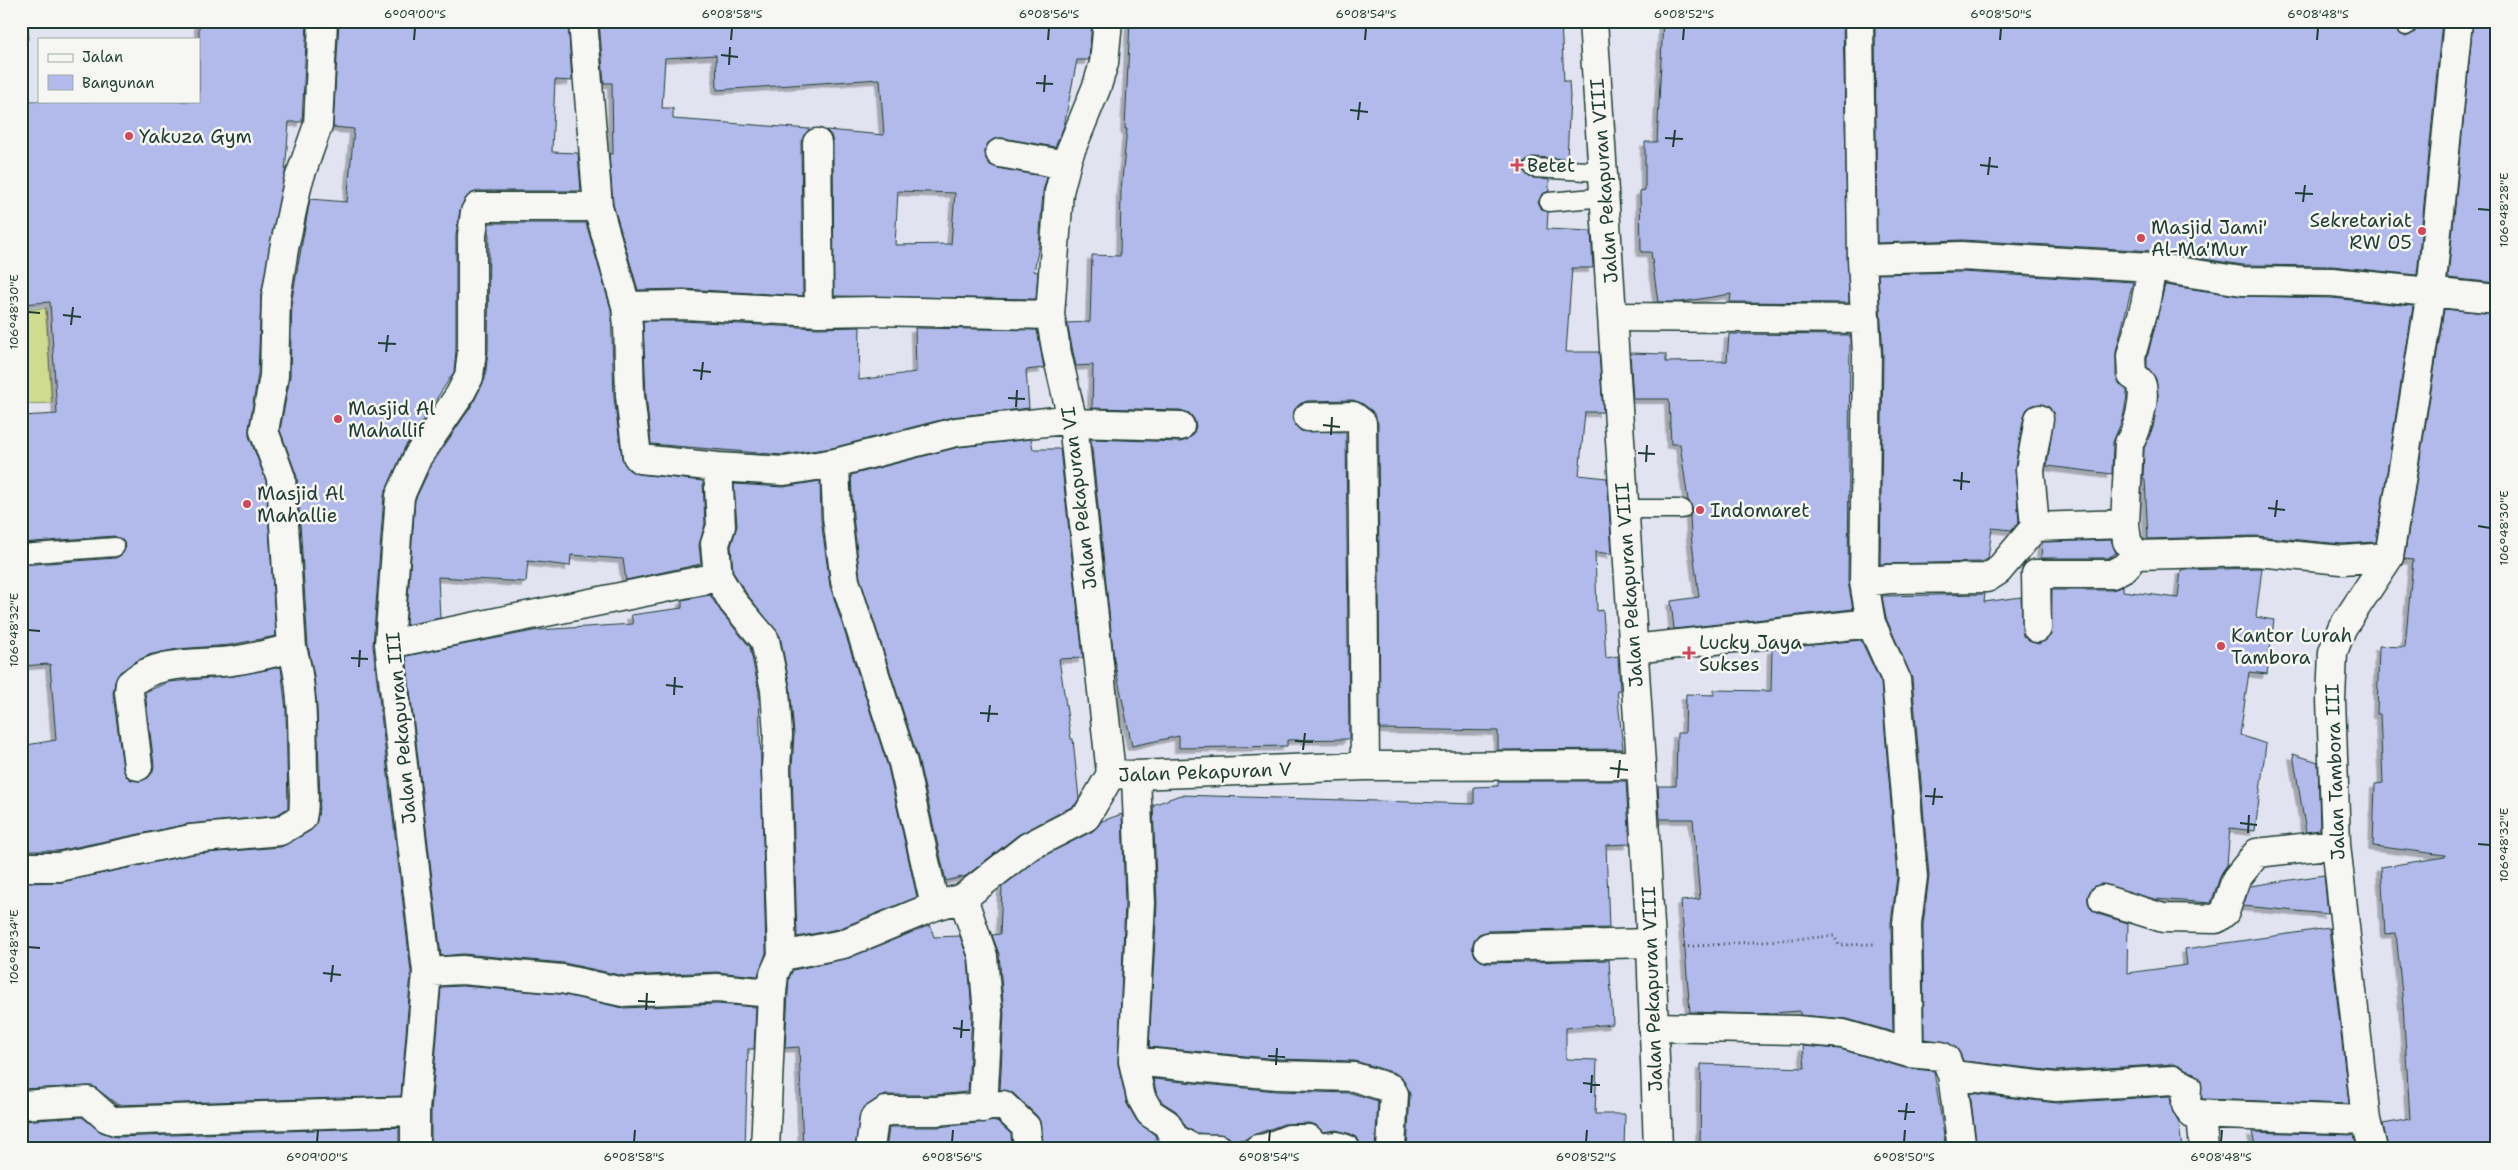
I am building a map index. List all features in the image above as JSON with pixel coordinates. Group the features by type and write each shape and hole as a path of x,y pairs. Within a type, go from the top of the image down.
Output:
{"street":[{"path":"21,867 59,867 190,839 280,831 302,818 305,805 303,733 296,661 292,648 281,478 264,431 274,376 276,298 284,249 298,182 318,125 323,21"},
{"path":"583,21 598,207 626,306 630,396 637,456 640,459 784,471 835,463 956,432 1073,421 1180,426"},
{"name":"Jalan Pekapuran VI","path":"1108,21 1104,63 1066,165 1059,192 1050,315 1056,354 1073,421 1141,903 1133,1061 1141,1098 1150,1113 1167,1124 1174,1143"},
{"name":"Jalan Pekapuran VIII","path":"1593,21 1641,765 1663,945 1653,1027 1656,1148"},
{"path":"1859,21 1862,259 1868,355 1864,582 1871,623 1896,679 1913,878 1907,923 1909,1053"},
{"name":"Jalan Tambora III","path":"2373,1149 2366,1120 2336,844 2331,699 2333,652 2342,628 2389,557 2458,21"},
{"path":"818,143 819,312"},
{"path":"1000,153 1066,165"},
{"name":"Jalan Pekapuran III","path":"415,1149 415,1111 427,972 389,644 400,496 418,456 460,396 468,377 472,351 472,235 475,212 478,207 598,207"},
{"path":"1862,259 1961,256 2152,267 2242,281 2332,282 2497,299"},
{"path":"2136,555 2127,541 2124,524 2129,442 2135,435 2144,392 2141,382 2132,375 2131,356 2145,305 2152,267"},
{"path":"626,306 683,305 819,312 876,311 1050,315"},
{"path":"1613,317 1865,319"},
{"path":"1308,417 1353,416 1362,424 1366,766"},
{"path":"1864,582 1889,579 1987,578 1998,570 2035,527 2030,470 2040,419"},
{"path":"835,463 837,517 845,581 903,763 935,906"},
{"path":"718,467 721,526 715,544 718,577 733,602 765,640 775,690 778,735 777,777 782,956 774,974 772,993 766,1149"},
{"path":"2035,527 2124,524"},
{"path":"2037,628 2036,574 2112,574 2125,567 2136,555 2256,552 2342,560 2389,557"},
{"path":"389,644 718,577"},
{"path":"1633,650 1871,623"},
{"path":"138,766 129,692 130,684 136,679 149,671 174,665 232,661 292,648"},
{"name":"Jalan Pekapuran V","path":"782,956 843,944 935,906 963,898 1028,847 1086,817 1123,774 1366,766 1641,765"},
{"path":"2103,899 2163,918 2216,920 2225,912 2236,880 2257,853 2336,844"},
{"path":"963,898 983,956 988,1014 983,1108"},
{"path":"1488,947 1663,945"},
{"path":"427,972 462,970 562,979 623,992 717,988 772,993"},
{"path":"1653,1027 1796,1030 1844,1034 1909,1053 1941,1056 1946,1059 1952,1075 1962,1149"},
{"path":"1133,1061 1277,1074 1354,1077 1390,1088 1394,1094 1391,1149"},
{"path":"1952,1075 2056,1087 2174,1080 2187,1087 2187,1108 2192,1114 2366,1120"},
{"path":"21,1105 88,1101 107,1118 114,1121 415,1111"},
{"path":"870,1149 874,1119 886,1111 983,1108 998,1104 1010,1109 1026,1127 1028,1149"},
{"path":"2201,1114 2204,1149"},
{"path":"1258,1149 1266,1148 1289,1139 1309,1139 1317,1148 1337,1146 1346,1149"},
{"path":"1174,1143 1192,1148 1219,1149"}],"lane":[{"path":"1534,168 1604,185"},
{"path":"1549,202 1604,185"},
{"path":"1624,509 1682,509"},
{"path":"21,554 115,547"}],"path":[{"path":"1663,945 1834,936 1839,945 1887,943 1907,923"}],"green space":[{"path":"21,21 28,21 29,39 21,40"},
{"path":"46,308 52,403 21,404 21,310"}],"building":[{"path":"199,21 307,21 302,122 289,122 285,173 261,295 258,374 249,428 249,436 266,481 276,636 230,645 177,649 148,655 120,672 115,682 113,694 123,768 126,776 131,780 140,781 148,778 153,772 154,765 145,692 169,682 234,676 281,667 286,710 288,808 275,816 188,824 57,851 21,851 21,746 56,740 50,664 21,666 21,565 116,558 121,555 126,547 123,541 114,536 21,543 21,416 57,414 50,302 21,304 21,101 200,102"},
{"path":"339,21 568,21 572,81 555,80 552,152 578,153 581,191 478,191 470,194 465,199 460,210 456,235 456,350 454,372 405,447 384,495 373,646 411,972 401,1096 118,1105 93,1086 21,1089 21,883 62,882 193,854 281,847 310,831 317,821 320,800 317,708 314,676 308,646 297,477 280,430 290,377 292,299 310,199 347,202 354,129 333,127"},
{"path":"599,21 1092,21 1089,60 1077,60 1064,126 1055,147 1002,138 994,139 988,143 985,150 986,159 990,165 1047,177 1043,191 1039,246 1034,271 1038,272 1036,299 834,296 833,143 831,135 826,130 884,135 880,79 717,90 716,55 665,58 662,108 673,108 673,119 810,129 804,135 801,143 803,296 684,289 638,290 613,204 609,154 613,154 612,83 604,83","holes":["898,191 955,193 951,244 895,245"]},
{"path":"1130,21 1561,21 1564,81 1569,81 1570,97 1567,159 1534,157 1525,162 1523,168 1529,177 1549,180 1549,191 1543,194 1538,202 1541,208 1548,212 1547,229 1591,231 1593,268 1572,268 1566,352 1599,352 1603,412 1585,412 1579,475 1607,478 1612,554 1595,552 1597,611 1603,610 1606,658 1618,656 1620,690 1617,690 1623,749 1498,750 1498,731 1380,729 1378,423 1372,411 1363,404 1353,400 1307,401 1295,409 1292,417 1295,425 1301,431 1346,432 1349,739 1287,740 1287,746 1179,748 1179,736 1132,746 1114,660 1091,439 1180,442 1187,440 1193,435 1196,426 1194,419 1189,413 1180,410 1092,408 1093,365 1076,366 1067,323 1090,322 1092,255 1120,256 1121,190 1127,129 1125,129"},
{"path":"1663,21 1843,21 1849,303 1730,302 1731,294 1681,302 1658,302 1651,252 1641,252 1640,191 1645,190 1645,142 1657,142"},
{"path":"1875,21 2395,21 2397,32 2406,37 2415,32 2417,21 2442,21 2417,275 2332,266 2243,265 2153,251 1962,240 1877,243"},
{"path":"2473,21 2497,21 2497,283 2448,278"},
{"path":"489,223 586,223 611,309 614,398 622,458 629,470 638,474 703,481 705,524 699,545 701,564 626,580 623,559 571,555 570,566 528,561 526,582 438,577 440,618 406,625 415,500 432,464 472,405 485,379 488,351"},
{"path":"1961,272 2133,282 2116,352 2116,376 2119,383 2127,390 2127,396 2123,418 2113,442 2112,474 2047,466 2054,414 2049,407 2042,404 2033,405 2027,409 2024,416 2015,467 2019,522 2012,530 1992,528 1988,559 1982,562 1880,564 1883,355 1878,274"},
{"path":"2165,285 2240,296 2331,298 2413,306 2376,542 2342,544 2256,536 2148,539 2145,479 2143,478 2144,448 2153,427 2158,396 2156,379 2147,367 2147,358"},
{"path":"2444,309 2497,314 2497,1149 2388,1149 2383,1124 2410,1119 2403,1005 2396,933 2385,934 2381,867 2445,857 2445,855 2373,846 2375,784 2383,783 2380,714 2377,714 2379,646 2405,647 2413,560 2404,559"},
{"path":"643,321 683,321 818,328 860,327 859,380 916,372 915,328 1037,330 1044,368 1026,370 1029,408 952,417 832,448 783,455 651,444 646,395"},
{"path":"1729,334 1850,335 1848,582 1853,609 1674,629 1671,601 1699,597 1691,535 1690,516 1693,509 1688,500 1680,444 1671,444 1669,399 1633,399 1630,353 1666,354 1666,362 1727,361"},
{"path":"1031,439 1033,449 1060,449 1083,658 1059,659 1071,739 1073,739 1079,799 1075,805 1018,835 966,876 946,881 918,758 860,578 853,516 851,475 959,447"},
{"path":"820,481 821,519 830,586 888,767 917,897 838,929 797,937 792,768 794,734 790,687 780,636 746,593 733,572 731,546 737,526 734,484 783,487"},
{"path":"2111,540 2116,553 2108,558 2041,558 2042,542"},
{"path":"2262,568 2256,617 2274,620 2267,674 2249,672 2240,735 2266,744 2255,831 2230,828 2227,865 2221,874 2211,903 2154,899 2100,884 2092,888 2088,895 2088,902 2091,909 2098,914 2128,923 2127,973 2187,965 2185,949 2329,928 2349,1104 2202,1099 2200,1079 2194,1073 2174,1064 2056,1071 1963,1061 1960,1053 1949,1043 1924,1039 1923,924 1929,876 1912,678 1886,618 1882,596 1985,594 1984,602 2021,597 2023,636 2029,641 2038,644 2045,641 2051,635 2052,590 2112,590 2123,586 2123,591 2178,598 2181,570"},
{"path":"710,595 721,612 750,647 759,692 766,953 758,976 716,972 624,976 564,963 463,954 441,956 406,656 538,630 633,624 631,615 682,608 682,600"},
{"path":"1861,640 1881,683 1897,877 1891,923 1893,1032 1847,1019 1800,1015 1800,1011 1758,1014 1690,1012 1681,901 1700,899 1693,819 1660,819 1658,786 1676,786 1677,733 1685,733 1686,694 1714,695 1714,690 1771,691 1772,649"},
{"path":"2293,754 2318,762 2320,830 2306,832"},
{"path":"1498,781 1626,781 1630,844 1606,845 1609,928 1488,931 1479,934 1474,940 1472,947 1475,956 1481,961 1488,963 1609,960 1613,1024 1566,1028 1566,1059 1597,1060 1595,1114 1625,1114 1624,1149 1407,1149 1410,1094 1403,1079 1395,1073 1355,1061 1278,1059 1149,1047 1157,904 1153,805 1180,795 1474,804 1474,787 1498,786"},
{"path":"1122,814 1125,903 1118,1064 1127,1104 1137,1121 1155,1135 1159,1149 1043,1149 1042,1126 1037,1116 1013,1093 1000,1090 1004,1013 999,954 992,935 1000,934 1002,887 1036,860 1093,831 1102,821"},
{"path":"2324,875 2328,914 2243,906 2250,886"},
{"path":"930,925 934,937 960,936 968,959 972,1014 968,1092 935,1095 886,1095 878,1098 861,1111 855,1149 803,1149 799,1047 785,1048 789,978 793,970 849,958"},
{"path":"462,986 560,994 623,1008 717,1004 756,1007 754,1049 748,1049 745,1149 431,1149 431,1112 441,987"},
{"path":"1803,1046 1840,1049 1905,1068 1934,1071 1946,1149 1700,1149 1701,1064 1805,1068"},
{"path":"1153,1079 1276,1091 1351,1093 1378,1101 1375,1149 1361,1149 1358,1139 1351,1134 1336,1130 1323,1132 1316,1125 1309,1123 1284,1124 1246,1139 1238,1140 1238,1149 1234,1149 1233,1141 1227,1136 1196,1133 1186,1127 1176,1111 1162,1102 1156,1091"},
{"path":"1970,1093 2057,1103 2170,1096 2173,1113 2179,1123 2182,1149 1977,1149"},
{"path":"82,1117 101,1132 116,1137 399,1127 399,1149 21,1149 21,1121"},
{"path":"997,1121 1011,1134 1012,1149 886,1149 889,1128 891,1127 937,1127"},
{"path":"2252,1132 2354,1135 2357,1149 2256,1149"}],"place":[{"name":"Yakuza Gym","path":"129,136"},
{"name":"Betet","path":"1517,165"},
{"name":"Sekretariat RW 05","path":"2422,231"},
{"name":"Masjid Jami' Al-Ma'Mur","path":"2141,238"},
{"name":"Masjid Al Mahallif","path":"338,419"},
{"name":"Masjid Al Mahallie","path":"247,504"},
{"name":"Indomaret","path":"1700,510"},
{"name":"Kantor Lurah Tambora","path":"2221,646"},
{"name":"Lucky Jaya Sukses","path":"1689,653"}]}
